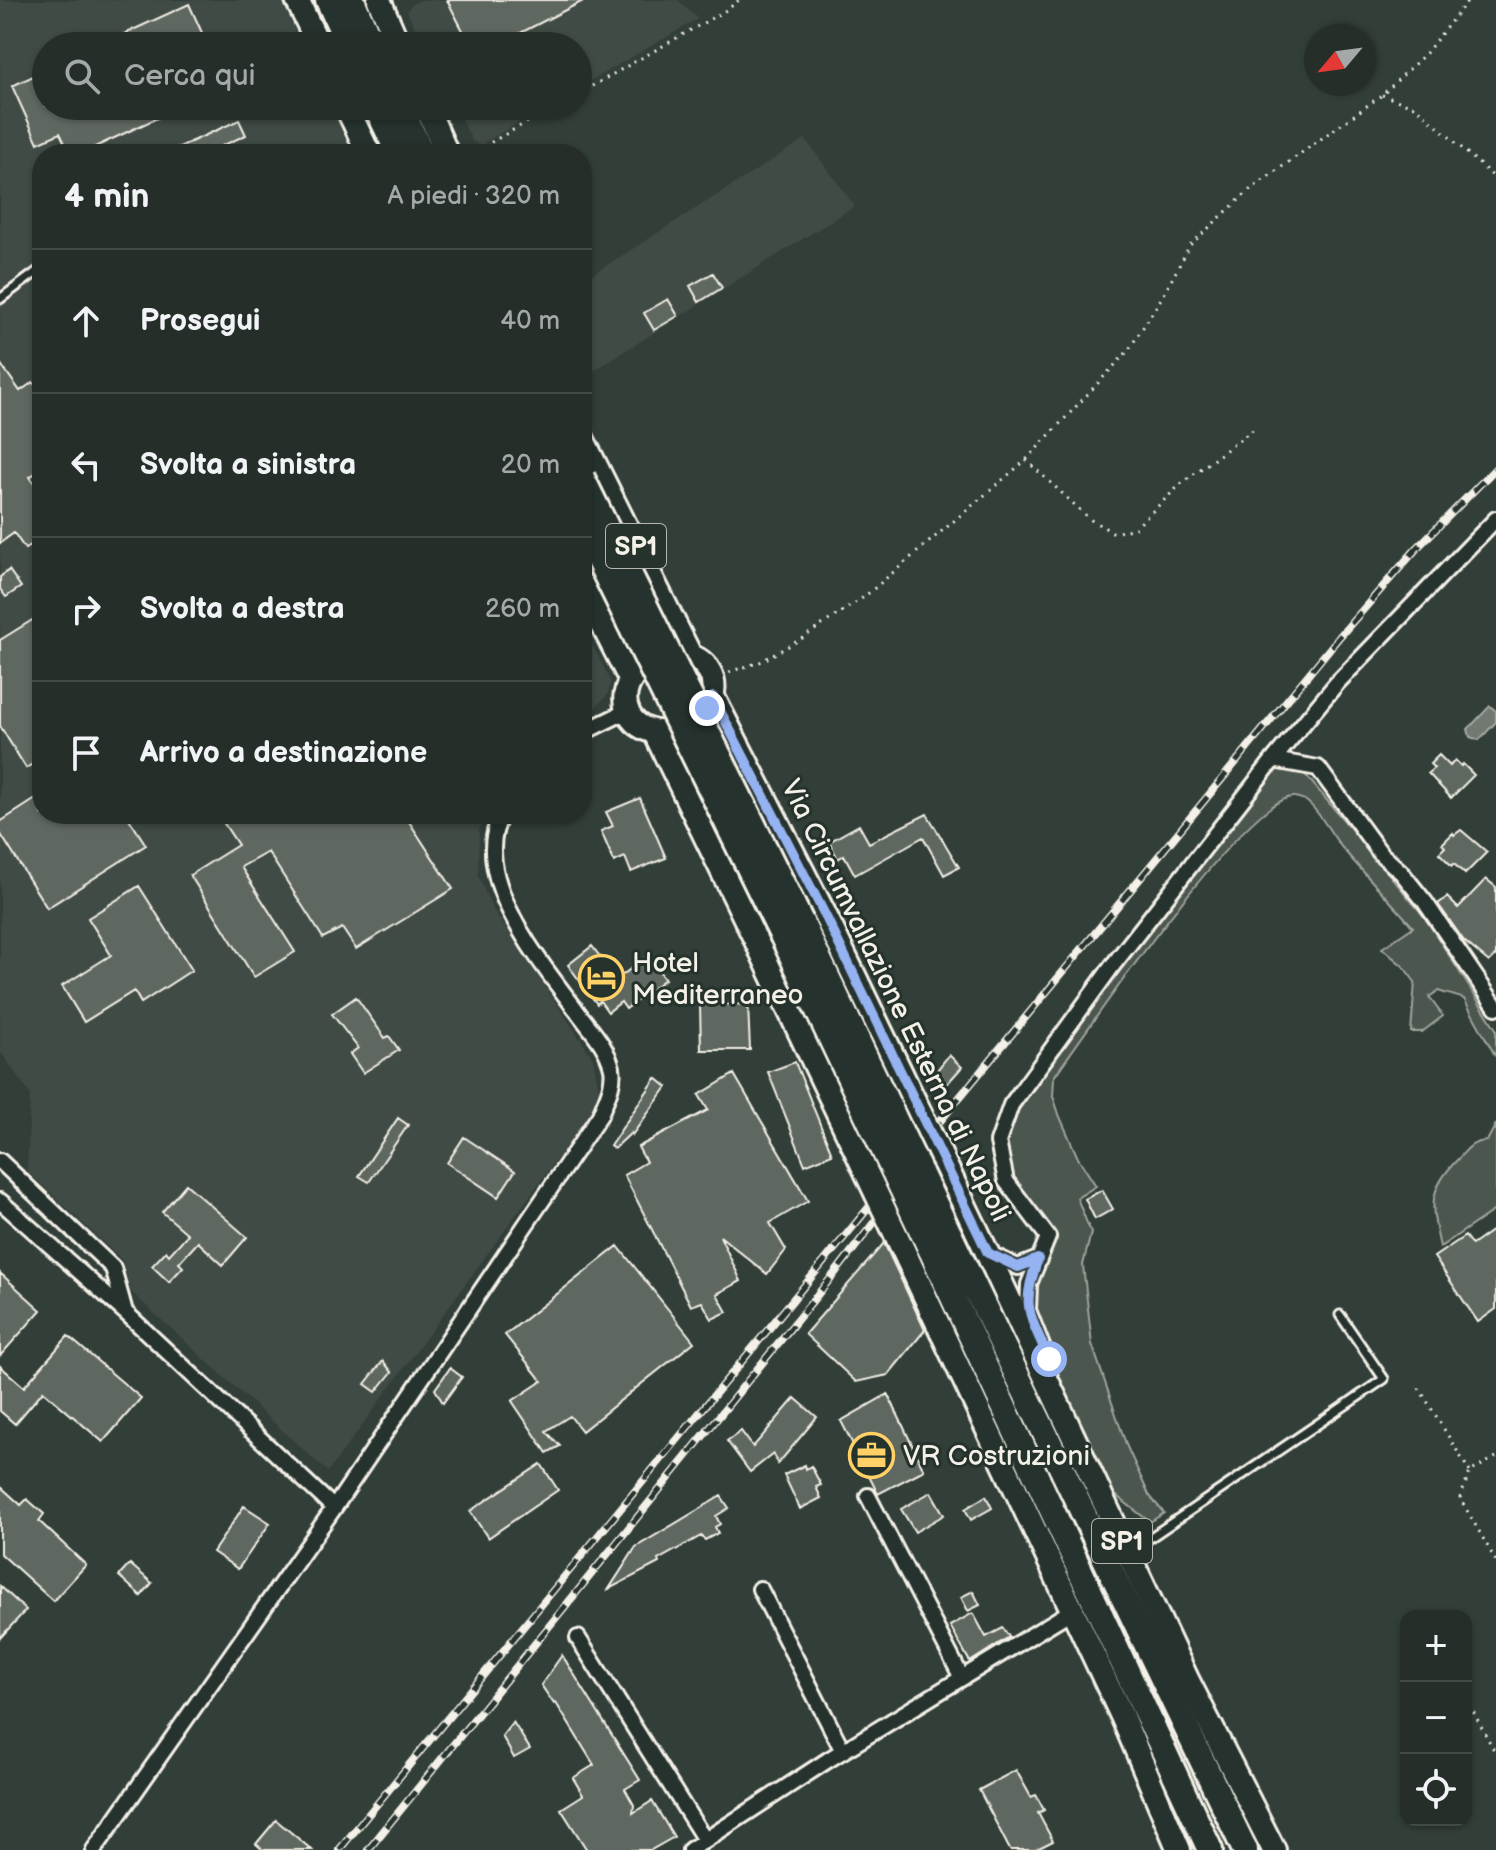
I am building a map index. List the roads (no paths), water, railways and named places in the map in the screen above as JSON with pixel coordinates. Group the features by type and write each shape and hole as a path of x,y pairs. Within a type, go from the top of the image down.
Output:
{"highway":[{"path":"328,0 343,32"},
{"path":"352,0 366,32"},
{"path":"383,120 394,144"},
{"path":"406,120 417,144"},
{"path":"592,498 803,926 1210,1850"},
{"path":"592,546 762,894 1245,1850"}],"main road":[{"path":"297,0 312,32"},
{"path":"379,0 393,32"},
{"path":"353,120 364,144"},
{"path":"432,120 443,144"},
{"name":"Via Circumvallazione Esterna di Napoli","path":"592,459 684,654 700,659 713,677 710,703 825,915 988,1253 1187,1679 1274,1850"},
{"name":"SP1","path":"592,603 633,676 625,692 627,711 644,730 661,732 760,949 1073,1610 1179,1850"}],"street":[{"path":"1053,1392 1049,1359 1028,1310 1029,1284 1048,1237 1006,1181 998,1142 1011,1105 1113,965 1273,760 1337,683 1496,519"},
{"path":"592,728 627,711"},
{"path":"1273,760 1318,768 1381,854 1401,872 1425,902 1496,1007"},
{"path":"96,1847 334,1508 600,1115 610,1090 613,1071 606,1049 534,954 507,910 494,862 497,824"},
{"path":"3,1170 113,1268 125,1312"},
{"path":"0,1201 125,1312 334,1508"},
{"path":"988,1253 1018,1267 1038,1259"},
{"path":"868,1496 962,1678"},
{"path":"760,1589 843,1751"},
{"path":"690,1850 843,1751 1073,1610"},
{"path":"578,1638 705,1840"}],"lane":[{"path":"0,299 32,275"},
{"path":"1128,1553 1384,1379 1340,1315"}],"railway":[{"path":"339,1850 1340,636 1417,548 1496,468"},
{"path":"368,1850 839,1268 909,1177"}],"place":[{"name":"Hotel Mediterraneo","path":"601,978"},
{"name":"VR Costruzioni","path":"872,1455"}]}
